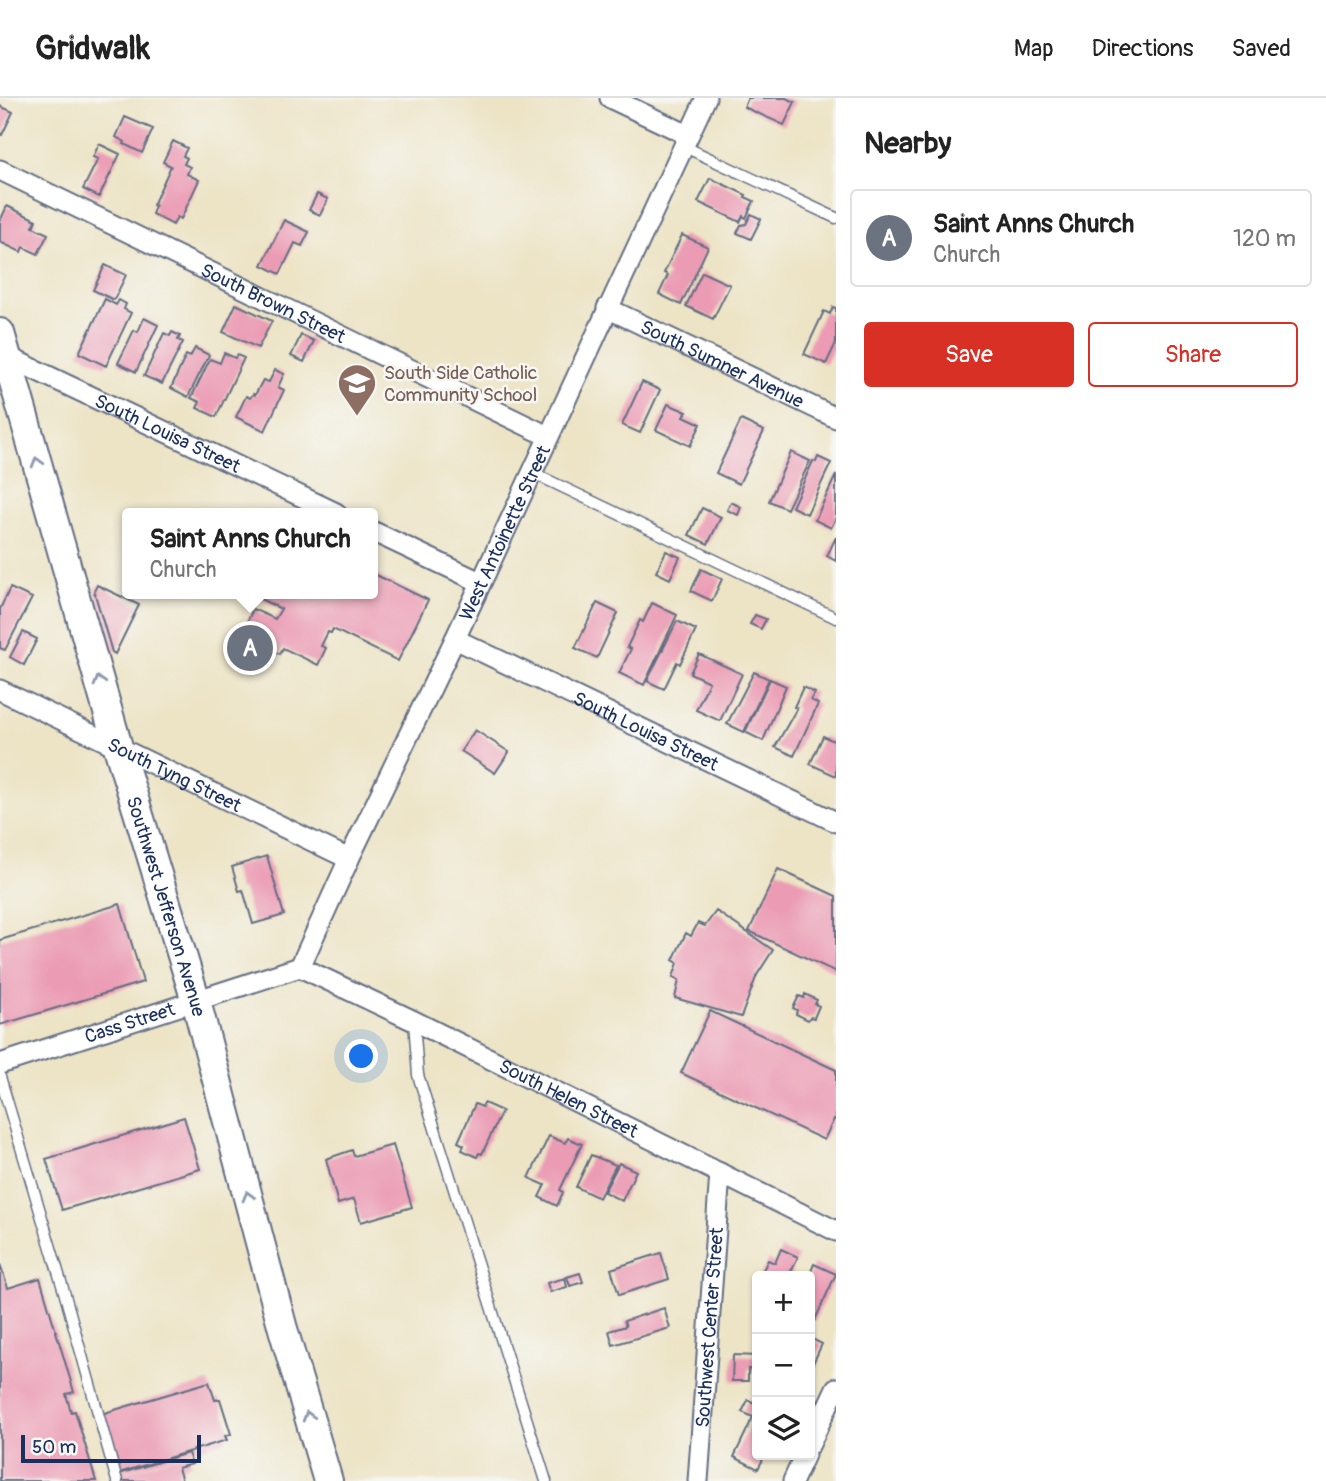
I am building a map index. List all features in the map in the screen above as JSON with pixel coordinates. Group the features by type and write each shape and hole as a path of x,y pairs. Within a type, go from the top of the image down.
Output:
{"main road":[{"name":"Southwest Jefferson Avenue","path":"2,347 118,747 196,1001 282,1329 328,1481"}],"street":[{"path":"610,98 686,140"},
{"name":"West Antoinette Street","path":"300,967 706,98"},
{"name":"South Brown Street","path":"0,170 548,436"},
{"name":"South Sumner Avenue","path":"607,308 836,418"},
{"name":"South Louisa Street","path":"2,347 326,508"},
{"path":"378,533 480,582"},
{"name":"South Louisa Street","path":"455,639 836,822"},
{"name":"South Tyng Street","path":"0,690 349,859"},
{"name":"Cass Street","path":"0,1064 300,967"},
{"name":"South Helen Street","path":"300,967 836,1231"},
{"name":"Southwest Center Street","path":"698,1481 720,1173"},
{"path":"815,1433 836,1388"},
{"path":"793,1481 803,1460"}],"lane":[{"path":"686,140 836,218"},
{"path":"531,472 836,618"},
{"path":"414,1021 418,1075 546,1481"},
{"path":"0,1077 117,1481"}],"building":[{"path":"748,98 786,98 795,102 784,125 744,107"},
{"path":"0,106 13,112 2,135 0,134"},
{"path":"125,117 153,129 142,153 116,137"},
{"path":"173,141 187,148 183,156 187,158 184,164 190,167 187,174 199,180 181,219 177,217 173,225 152,214 153,205 171,166 163,162"},
{"path":"99,144 120,154 99,197 83,189 98,159 93,157"},
{"path":"710,178 754,201 746,218 743,216 740,222 698,202"},
{"path":"317,194 328,199 320,215 309,210"},
{"path":"7,206 36,220 33,227 48,234 38,254 23,247 21,252 0,242 0,221"},
{"path":"751,214 761,219 751,239 737,233"},
{"path":"284,220 309,232 302,246 295,243 280,274 262,265"},
{"path":"682,235 708,247 681,305 659,294 668,275 664,273"},
{"path":"105,265 126,275 114,300 93,290"},
{"path":"702,272 730,285 713,319 686,306"},
{"path":"105,299 116,305 119,300 126,304 124,309 131,313 106,366 79,353"},
{"path":"236,304 272,321 258,348 223,332"},
{"path":"833,307 836,308 836,343 826,364 804,354 824,311 830,314"},
{"path":"144,318 158,325 136,372 118,363 134,330 138,332"},
{"path":"172,332 180,336 178,340 183,342 162,384 144,376 164,333 170,336"},
{"path":"301,335 314,341 304,362 291,356"},
{"path":"195,348 209,355 188,397 171,388 186,355 190,357"},
{"path":"224,353 235,358 237,355 244,358 216,417 197,408 200,402 191,398 210,359 220,363"},
{"path":"275,370 284,374 278,387 284,390 265,431 236,417 246,396 250,398 255,395 263,380 269,382"},
{"path":"642,382 660,390 640,433 622,425"},
{"path":"668,404 687,412 684,416 701,424 690,446 656,430"},
{"path":"741,420 764,431 739,484 716,473"},
{"path":"791,452 810,461 787,509 769,501"},
{"path":"818,457 831,463 807,514 792,507 813,461 816,462"},
{"path":"836,475 836,518 831,528 815,520"},
{"path":"731,502 741,507 738,515 727,510"},
{"path":"702,508 721,517 708,544 689,535"},
{"path":"836,537 836,561 827,556"},
{"path":"666,551 680,557 670,579 656,572"},
{"path":"701,569 722,579 712,601 691,591"},
{"path":"378,576 428,600 398,661 333,629 331,633 328,632 321,646 326,648 318,665 283,648 280,654 241,635 253,609 275,619 281,609 260,599 378,599"},
{"path":"97,585 139,605 115,654 112,652 94,591"},
{"path":"10,588 32,598 5,650 0,648 0,609"},
{"path":"597,603 618,613 597,658 575,648"},
{"path":"652,603 677,615 644,685 619,673 631,649 627,647"},
{"path":"755,615 766,619 761,629 750,624"},
{"path":"677,621 696,630 680,664 677,662 664,689 647,681"},
{"path":"23,632 37,639 24,665 10,657"},
{"path":"699,654 742,674 720,721 696,710 709,682 690,673"},
{"path":"754,672 769,679 744,732 727,724"},
{"path":"770,679 786,686 763,741 745,732"},
{"path":"803,687 815,693 811,700 818,704 794,756 775,747 797,708 794,707"},
{"path":"475,730 509,752 495,773 461,751"},
{"path":"823,736 836,742 836,776 810,764"},
{"path":"267,856 284,915 253,924 243,890 239,891 232,867"},
{"path":"778,869 836,896 836,972 749,931"},
{"path":"120,904 143,982 0,1025 0,940"},
{"path":"716,911 773,950 757,975 741,1017 675,998 679,980 673,977 678,963 673,960 686,933 691,936 698,923 705,926"},
{"path":"805,994 817,1000 815,1004 819,1006 814,1018 810,1017 808,1020 796,1014 797,1010 793,1008 799,996 804,998"},
{"path":"710,1011 836,1070 836,1120 834,1119 824,1140 681,1073"},
{"path":"484,1103 502,1111 482,1154 479,1153 477,1157 462,1150 464,1145 458,1142 475,1104 482,1107"},
{"path":"184,1117 200,1169 62,1210 46,1159"},
{"path":"549,1136 565,1143 568,1138 582,1144 560,1190 563,1192 557,1206 539,1197 545,1185 529,1178"},
{"path":"393,1145 412,1207 361,1222 354,1199 338,1204 326,1159 352,1150 354,1156"},
{"path":"591,1155 616,1165 599,1198 576,1187"},
{"path":"619,1163 636,1171 622,1201 604,1192"},
{"path":"781,1249 798,1257 791,1271 762,1271 768,1260 775,1263"},
{"path":"661,1253 669,1279 619,1295 611,1269"},
{"path":"0,1264 8,1288 40,1278 74,1392 66,1394 71,1412 75,1411 96,1481 0,1481"},
{"path":"814,1264 836,1274 815,1320 815,1271 811,1271"},
{"path":"580,1273 583,1282 570,1286 567,1277"},
{"path":"565,1278 567,1287 550,1292 547,1283"},
{"path":"664,1308 670,1328 613,1345 609,1331 626,1326 624,1321"},
{"path":"815,1340 822,1344 815,1359"},
{"path":"733,1355 752,1356 752,1370 748,1369 748,1381 732,1381"},
{"path":"209,1382 215,1400 220,1399 231,1434 225,1436 227,1440 119,1473 101,1414"},
{"path":"748,1400 752,1402 752,1417 742,1412"},
{"path":"752,1419 752,1460 762,1460 758,1469 734,1457"},
{"path":"188,1453 192,1464 178,1468 182,1481 121,1481 119,1474"}],"place":[{"name":"South Side Catholic Community School","path":"357,417"},
{"name":"Saint Anns Church","path":"250,648"}]}
